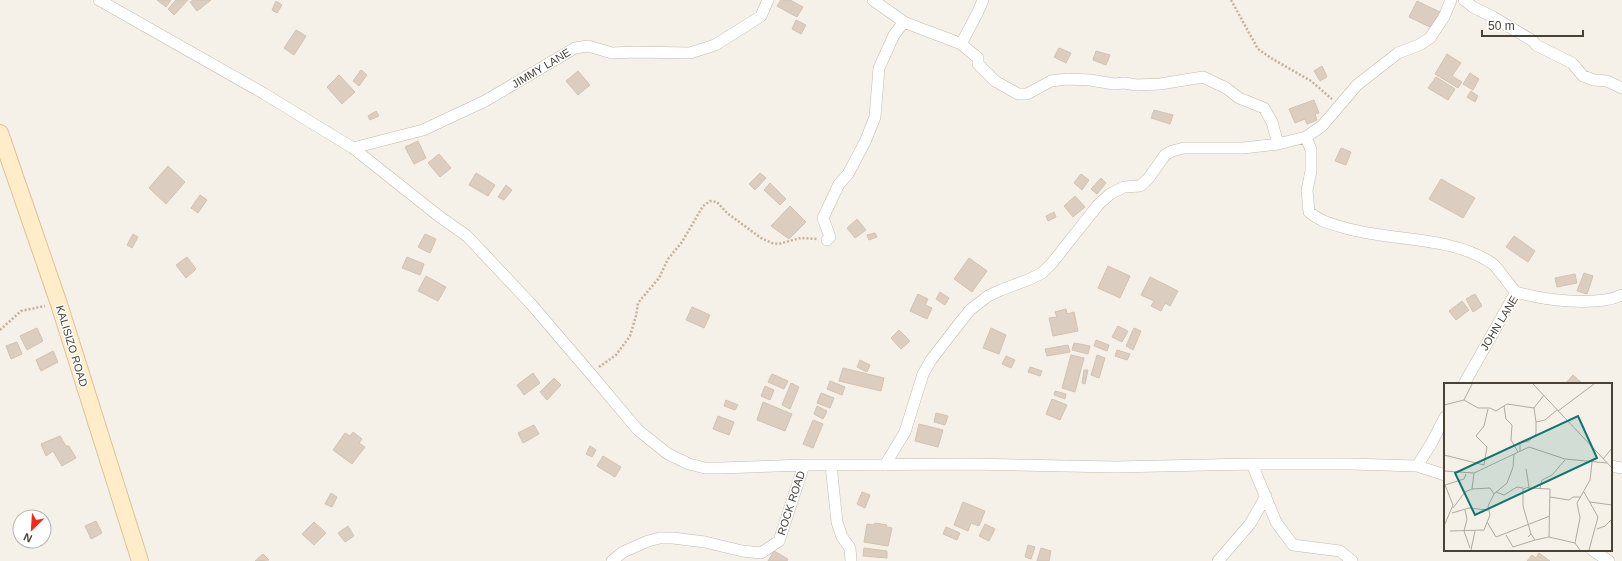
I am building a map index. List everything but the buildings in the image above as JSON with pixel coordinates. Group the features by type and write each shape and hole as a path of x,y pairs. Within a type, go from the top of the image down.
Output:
{"street":[{"path":"99,0 263,93 353,148 440,217 467,236 530,304 638,430 668,454 689,464 705,468 804,465 969,464 1115,467 1252,464 1351,464 1417,466 1444,475"},
{"name":"JIMMY LANE","path":"353,148 423,130 485,101 575,48 588,46 612,54 635,52 690,53 715,45 761,16 768,0"},
{"path":"873,0 904,22 961,44 978,58 978,64 989,77 1018,94 1027,94 1051,81 1067,79 1137,85 1160,84 1203,77 1226,88 1239,98 1264,108 1272,122 1278,144"},
{"path":"961,44 983,0"},
{"path":"885,465 905,432 923,374 931,360 970,310 988,296 1042,273 1052,263 1098,205 1110,194 1124,187 1140,186 1172,151 1184,148 1243,148 1278,144 1306,137 1322,126 1357,85 1398,53 1419,45 1430,38 1444,17 1451,0"},
{"path":"1464,0 1473,7 1533,41 1536,46 1572,63 1584,76 1594,80 1608,81 1622,88"},
{"path":"827,240 830,237 826,230 824,218 827,209 834,198 839,184 848,174 858,158 865,142 875,117 879,68 894,35 904,22"},
{"name":"KALISIZO ROAD","path":"0,133 59,304 140,561"},
{"path":"1306,137 1311,150 1311,171 1307,190 1309,212 1319,220 1361,233 1446,244 1479,255 1494,264 1506,282 1516,292"},
{"name":"JOHN LANE","path":"1465,383 1516,292 1548,298 1587,302 1613,299 1622,295"},
{"path":"1417,466 1444,419"},
{"path":"1252,464 1276,522 1293,546 1340,551 1352,561"},
{"name":"ROCK ROAD","path":"612,561 623,552 648,541 660,538 705,542 742,551 761,553 779,541 804,465"},
{"path":"831,465 837,522 842,537 850,548 851,561"},
{"path":"1612,466 1622,468"},
{"path":"1218,561 1250,524 1266,496"},
{"path":"1594,551 1609,561"}],"path":[{"path":"1231,0 1258,49 1310,81 1340,105"},
{"path":"590,373 616,355 630,336 638,303 659,278 668,259 682,242 703,206 710,201 717,202 727,213 761,238 772,243 778,244 801,238 827,240"},
{"path":"0,330 21,311 59,304"}]}
